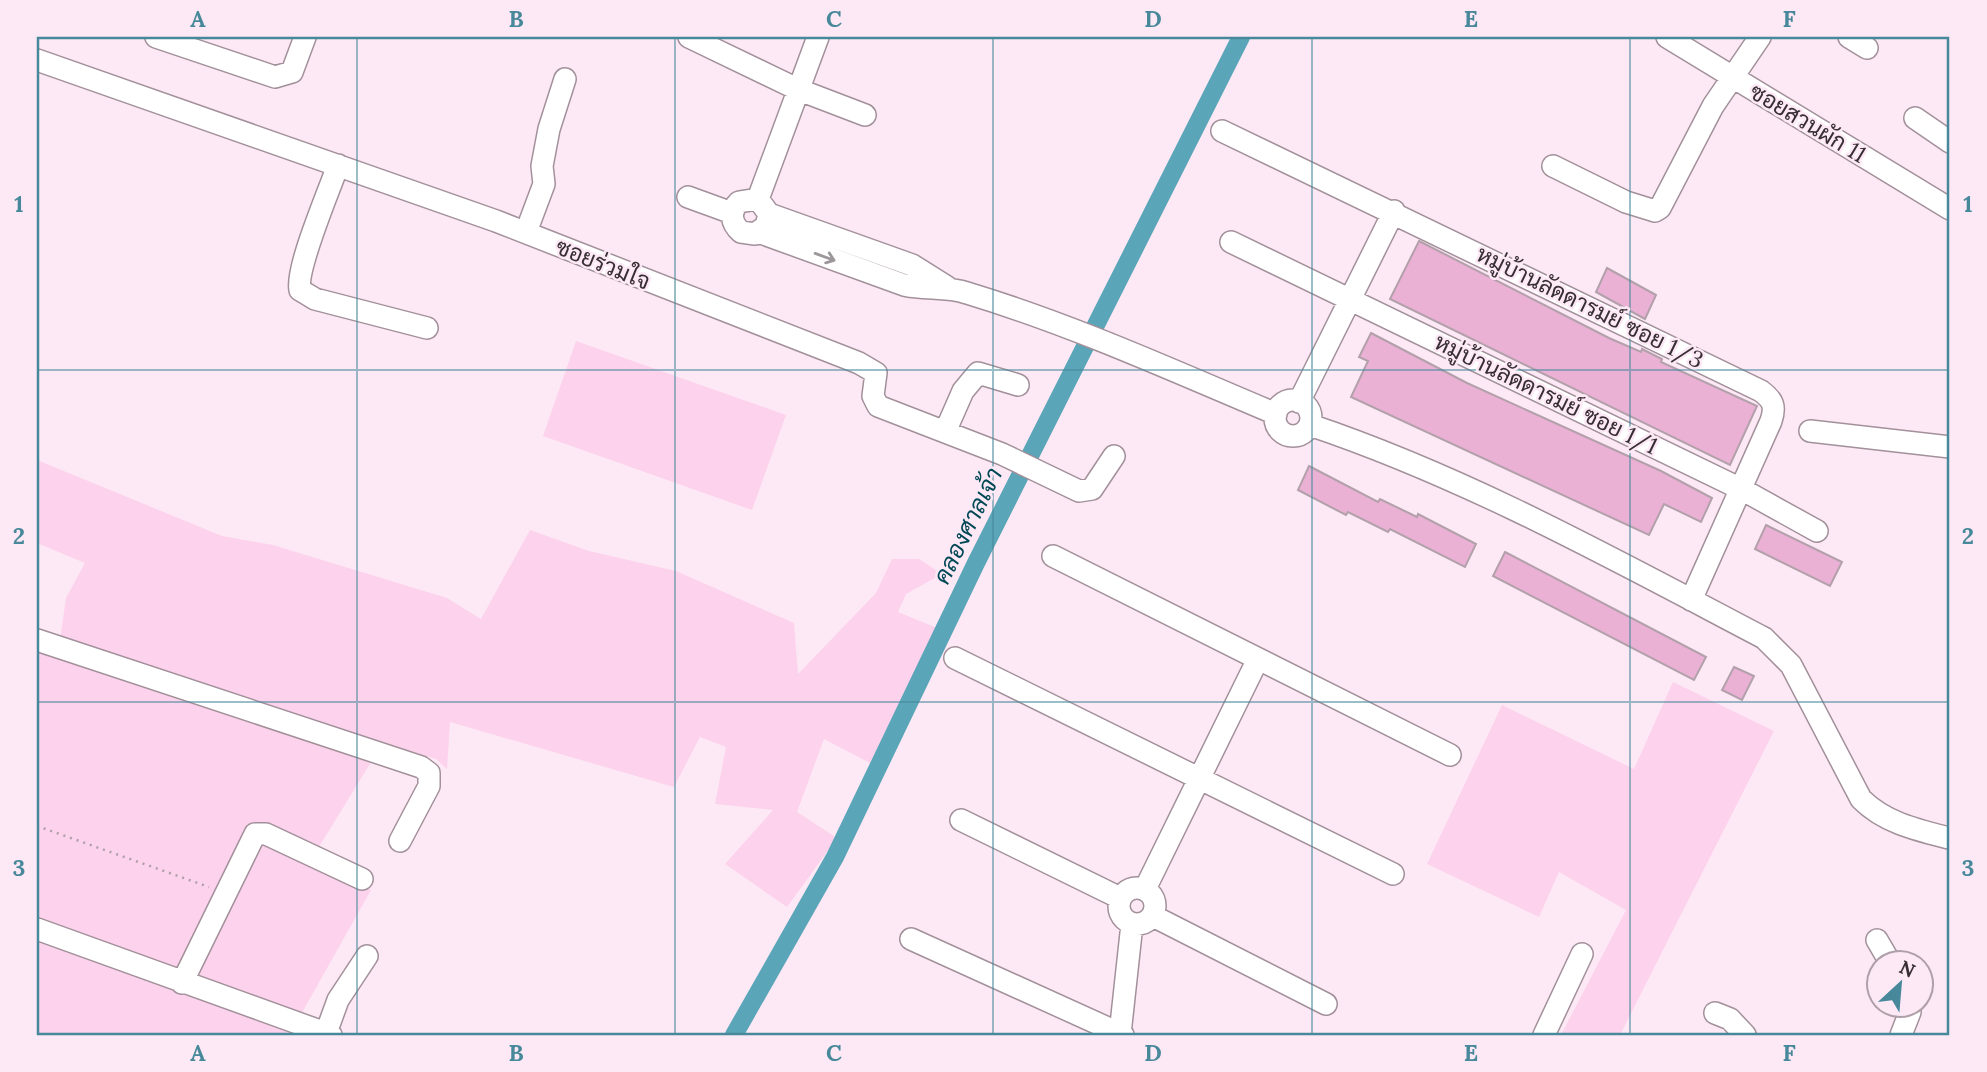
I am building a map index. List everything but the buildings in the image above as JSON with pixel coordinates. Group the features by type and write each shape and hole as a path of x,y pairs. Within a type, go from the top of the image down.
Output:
{"street":[{"path":"156,37 262,74 282,77 292,72 305,37"},
{"path":"689,37 797,89 865,115"},
{"path":"818,37 797,89 762,215 741,232 735,227 732,213 739,202 762,215 904,285 919,288 947,287 1060,324 1276,414"},
{"name":"ซอยสวนผัก 11","path":"1667,37 1950,209"},
{"path":"1553,166 1626,202 1655,211 1660,208 1732,77 1760,37"},
{"name":"ซอยร่วมใจ","path":"37,60 526,232 871,368 876,377 873,396 878,406 1002,454 1087,492 1114,456"},
{"path":"526,232 544,184 542,166 549,129 565,79"},
{"path":"1915,118 1950,141"},
{"name":"หมู่บ้านลัดดารมย์ ซอย 1/3","path":"1222,131 1394,211 1761,391 1770,398 1774,412 1743,490"},
{"path":"338,165 302,272 300,290 315,299 427,328"},
{"path":"688,197 732,213"},
{"path":"1299,402 1394,211"},
{"name":"หมู่บ้านลัดดารมย์ ซอย 1/1","path":"1231,242 1350,297 1743,490 1817,531"},
{"path":"945,432 962,391 978,373 1018,385"},
{"path":"1285,402 1299,402 1310,412 1310,425 1300,435 1285,434 1276,422 1276,414 1285,402"},
{"path":"1310,425 1379,448 1438,475 1764,638 1779,651 1790,666 1854,788 1871,809 1899,823 1950,839"},
{"path":"1810,431 1950,447"},
{"path":"1691,600 1743,490"},
{"path":"1054,556 1450,755"},
{"path":"37,640 421,767 429,773 429,786 400,841"},
{"path":"956,657 1393,874"},
{"path":"1145,889 1258,659"},
{"path":"961,820 1120,898"},
{"path":"182,983 224,892 251,839 258,833 362,879"},
{"path":"1130,888 1145,889 1155,900 1153,916 1144,923 1132,924 1119,911 1120,898 1130,888"},
{"path":"1153,916 1326,1004"},
{"path":"911,939 1122,1035 1132,924"},
{"path":"37,929 328,1034 338,1000 367,956"},
{"path":"1877,940 1883,950"},
{"path":"1544,1035 1582,954"},
{"path":"1716,1013 1730,1019 1745,1035"}],"path":[{"path":"37,826 224,892"}],"shaded area":[{"path":"576,341 786,415 752,510 543,436"},
{"path":"37,460 222,536 273,545 447,598 481,619 530,530 589,551 676,571 794,623 798,674 876,593 892,559 919,559 942,574 906,594 898,612 937,628 870,763 824,739 797,812 837,838 787,907 725,864 773,810 715,804 726,747 700,737 674,787 450,722 447,769 436,759 60,640 66,598 85,563 37,543"},
{"path":"37,646 373,759 309,863 371,890 299,1018 37,925"},
{"path":"1673,682 1774,731 1620,1035 1561,1035 1626,910 1559,872 1539,917 1427,864 1502,705 1634,769"},
{"path":"37,939 319,1035 37,1035"}],"waterway":[{"name":"คลองศาลเจ้า","path":"734,1035 835,857 976,563 1241,37"}]}
